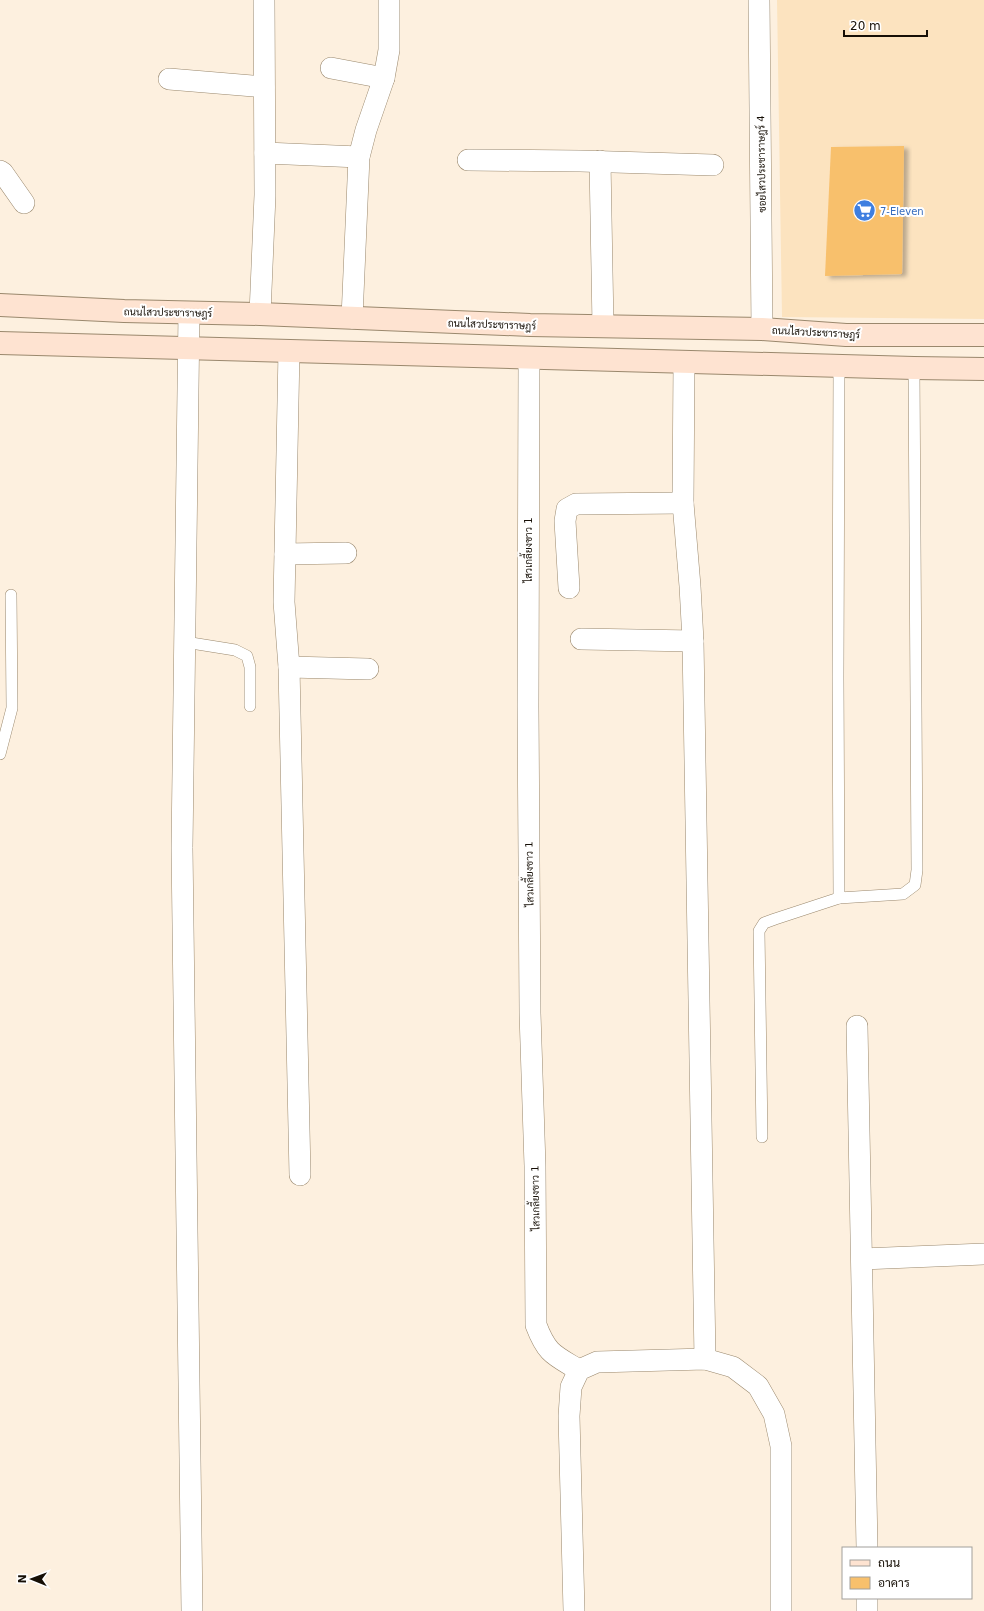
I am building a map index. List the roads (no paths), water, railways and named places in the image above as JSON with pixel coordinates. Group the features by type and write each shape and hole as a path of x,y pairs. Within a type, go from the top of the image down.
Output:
{"main road":[{"name":"ถนนไสวประชาราษฎร์","path":"0,305 189,313 260,314 530,326 762,329 846,334 984,335"},
{"path":"0,343 984,369"}],"street":[{"path":"260,314 265,195 264,0"},
{"path":"352,318 359,156 366,130 384,78 389,50 389,0"},
{"name":"ซอยไสวประชาราษฎร์ 4","path":"759,0 762,329"},
{"path":"331,68 384,78"},
{"path":"169,79 264,87"},
{"path":"265,153 359,156"},
{"path":"468,160 713,164"},
{"path":"600,161 603,326"},
{"path":"0,171 24,203"},
{"path":"189,313 182,848 192,1611"},
{"path":"289,351 284,602 289,667 300,1175"},
{"name":"ไสวเกลี้ยงขาว 1","path":"529,358 528,707 530,1013 535,1166 536,1325 543,1342 552,1354 579,1370"},
{"path":"684,362 683,503 693,640 705,1359"},
{"path":"569,588 565,521 567,509 576,504 683,503"},
{"path":"285,554 346,553"},
{"path":"581,640 693,640"},
{"path":"289,667 368,669"},
{"path":"857,1026 867,1547"},
{"path":"862,1260 984,1254"},
{"path":"574,1611 569,1416 572,1387 579,1370 597,1362 705,1359 733,1366 758,1386 774,1414 781,1446 780,1611"},
{"path":"867,1599 867,1611"}],"lane":[{"path":"839,366 839,898"},
{"path":"762,1137 759,931 764,923 775,918 839,898 903,894 915,885 917,862 914,368"},
{"path":"0,754 12,708 11,595"},
{"path":"185,642 235,650 247,656 250,667 250,706"}],"place":[{"name":"7-Eleven","path":"865,211"}]}
